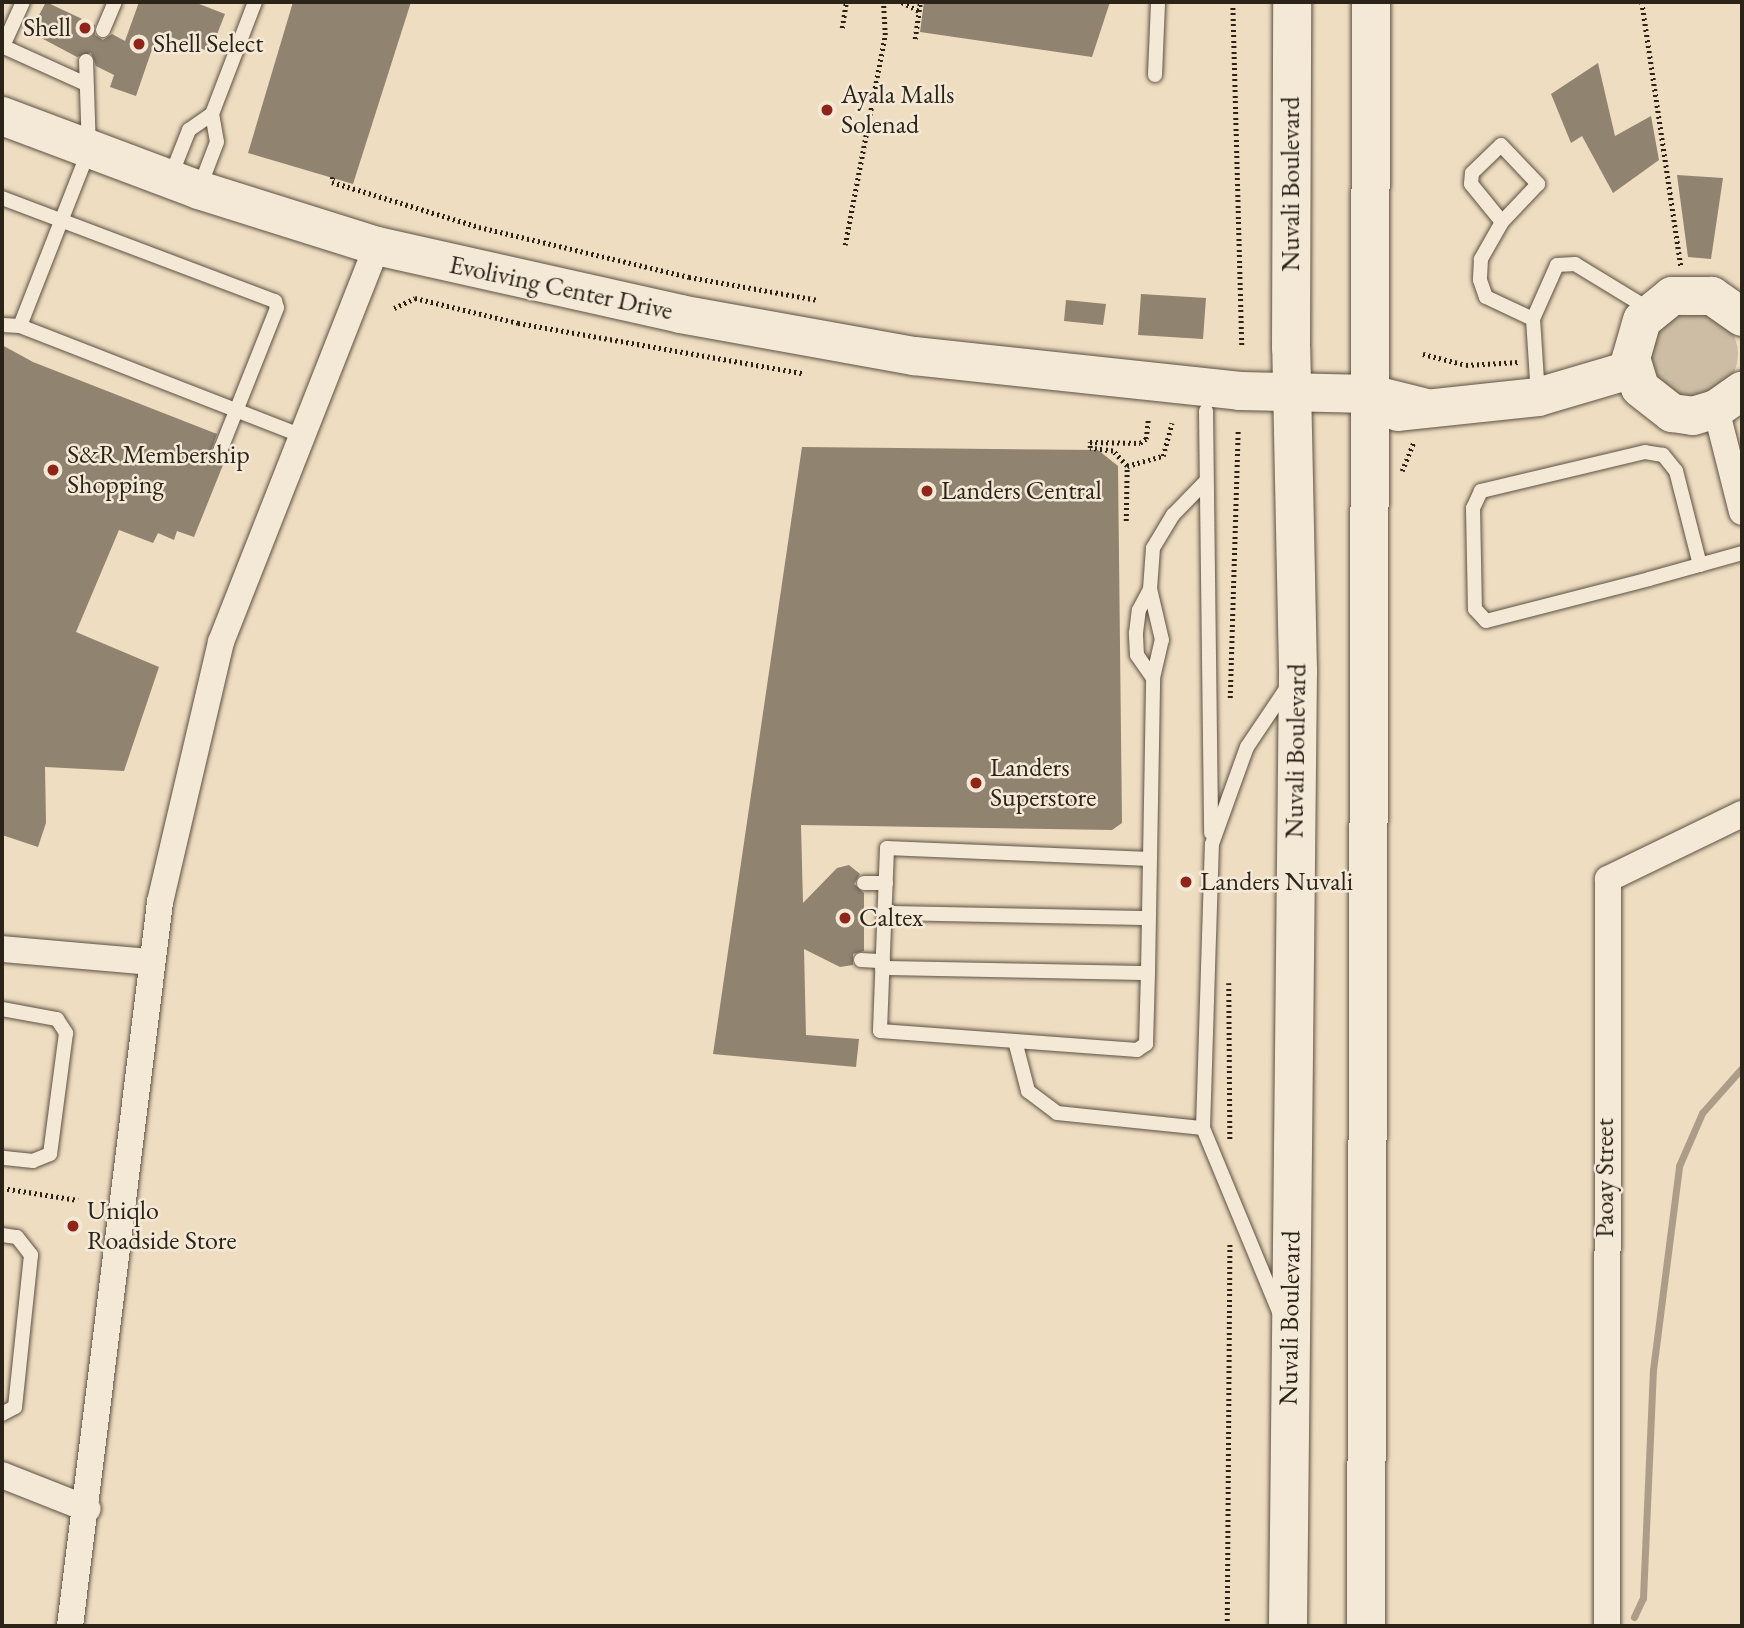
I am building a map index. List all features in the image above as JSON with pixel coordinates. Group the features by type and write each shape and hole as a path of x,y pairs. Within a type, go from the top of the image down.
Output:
{"main road":[{"name":"Nuvali Boulevard","path":"1288,1626 1298,671 1292,405 1292,2"},
{"path":"1366,1626 1371,2"},
{"name":"Evoliving Center Drive","path":"2,116 184,185 377,246 868,350 1140,379 1292,405 1370,407 1423,428 1633,369"},
{"path":"1729,400 1693,416 1672,412 1640,387 1633,369 1634,337 1650,310 1685,293 1713,296 1742,317"},
{"name":"Evoliving Center Drive","path":"1140,379 1164,403 1205,421 1292,405"}],"street":[{"path":"70,1626 89,1509 150,962 221,642 377,246"},
{"path":"1729,400 1742,512"},
{"name":"Paoay Street","path":"1607,1626 1608,879 1742,814"},
{"path":"2,949 150,962"},
{"path":"2,1475 89,1509"}],"lane":[{"path":"23,2 3,46 84,83"},
{"path":"103,30 115,2"},
{"path":"184,185 217,142 212,114 255,2"},
{"path":"1155,75 1158,2"},
{"path":"20,326 89,150 84,83 86,61"},
{"path":"184,185 189,131 212,114"},
{"path":"1502,222 1471,184 1472,173 1501,145 1538,184 1502,222 1481,259 1480,280 1486,297 1534,319"},
{"path":"2,198 275,301 277,308 233,409 219,454"},
{"path":"1538,397 1534,319 1544,286 1557,265 1567,261 1650,310"},
{"path":"2,325 20,326 304,437"},
{"path":"1205,421 1212,844 1203,1128 1230,1203 1291,1337"},
{"path":"1700,565 1675,471 1664,455 1645,452 1480,491 1473,509 1475,609 1486,621 1700,565 1742,553"},
{"path":"1153,678 1137,655 1136,633 1150,589 1153,548 1172,515 1206,481"},
{"path":"1149,859 887,848 880,1031 1137,1050 1146,1044 1153,678 1162,625 1150,589"},
{"path":"1212,844 1247,747 1298,671"},
{"path":"864,883 886,883"},
{"path":"885,913 1148,918"},
{"path":"861,960 883,964 1147,972"},
{"path":"2,1009 57,1019 66,1034 50,1154 33,1161 2,1158"},
{"path":"1015,1041 1028,1091 1057,1113 1203,1128"},
{"path":"2,1235 17,1237 31,1255 15,1407 2,1414"}],"path":[{"path":"842,28 846,2"},
{"path":"845,245 885,35 883,2"},
{"path":"902,2 919,11"},
{"path":"915,40 920,2"},
{"path":"1233,2 1242,346"},
{"path":"1642,2 1685,293"},
{"path":"333,177 332,182 479,227 689,277 818,300"},
{"path":"394,308 415,298 518,323 803,373"},
{"path":"1126,521 1127,466 1113,452 1090,448 1090,442 1140,443 1146,439 1148,420"},
{"path":"1127,466 1163,456 1205,421"},
{"path":"1205,421 1230,704"},
{"path":"1229,980 1230,1147"},
{"path":"2,1188 78,1200"},
{"path":"1227,1626 1230,1203"}],"shaded area":[{"path":"1694,310 1719,317 1731,329 1738,354 1731,379 1719,391 1694,398 1669,391 1657,379 1650,354 1657,329 1669,317"}],"building":[{"path":"46,2 95,25 95,35 103,40 112,34 125,41 139,2 194,2 225,14 210,52 158,32 136,96 110,87 114,75 96,66 91,53 77,57 30,32"},
{"path":"293,2 411,2 353,184 248,153"},
{"path":"924,2 1110,2 1092,57 920,32"},
{"path":"1598,63 1615,136 1651,116 1659,160 1613,193 1582,136 1571,143 1551,94"},
{"path":"1677,175 1723,178 1711,259 1688,257"},
{"path":"1141,294 1206,298 1203,339 1138,335"},
{"path":"1066,300 1106,304 1103,325 1064,321"},
{"path":"2,345 33,362 217,434 208,459 223,465 194,537 177,531 174,540 158,533 153,543 119,530 76,632 159,667 124,771 45,767 46,823 38,847 2,835"},
{"path":"802,447 1098,450 1118,466 1122,823 1112,830 801,825 803,903 837,868 849,865 860,874 854,884 864,893 864,951 853,954 853,965 840,967 804,949 806,1035 859,1039 856,1067 713,1054"}],"waterway":[{"path":"1634,1617 1643,1598 1653,1370 1679,1166 1702,1113 1742,1068"}],"place":[{"name":"Shell","path":"85,28"},
{"name":"Shell Select","path":"139,44"},
{"name":"Ayala Malls Solenad","path":"827,110"},
{"name":"S&R Membership Shopping","path":"53,470"},
{"name":"Landers Central","path":"927,491"},
{"name":"Landers Superstore","path":"976,783"},
{"name":"Landers Nuvali","path":"1186,882"},
{"name":"Caltex","path":"845,918"},
{"name":"Uniqlo Roadside Store","path":"73,1226"}]}
